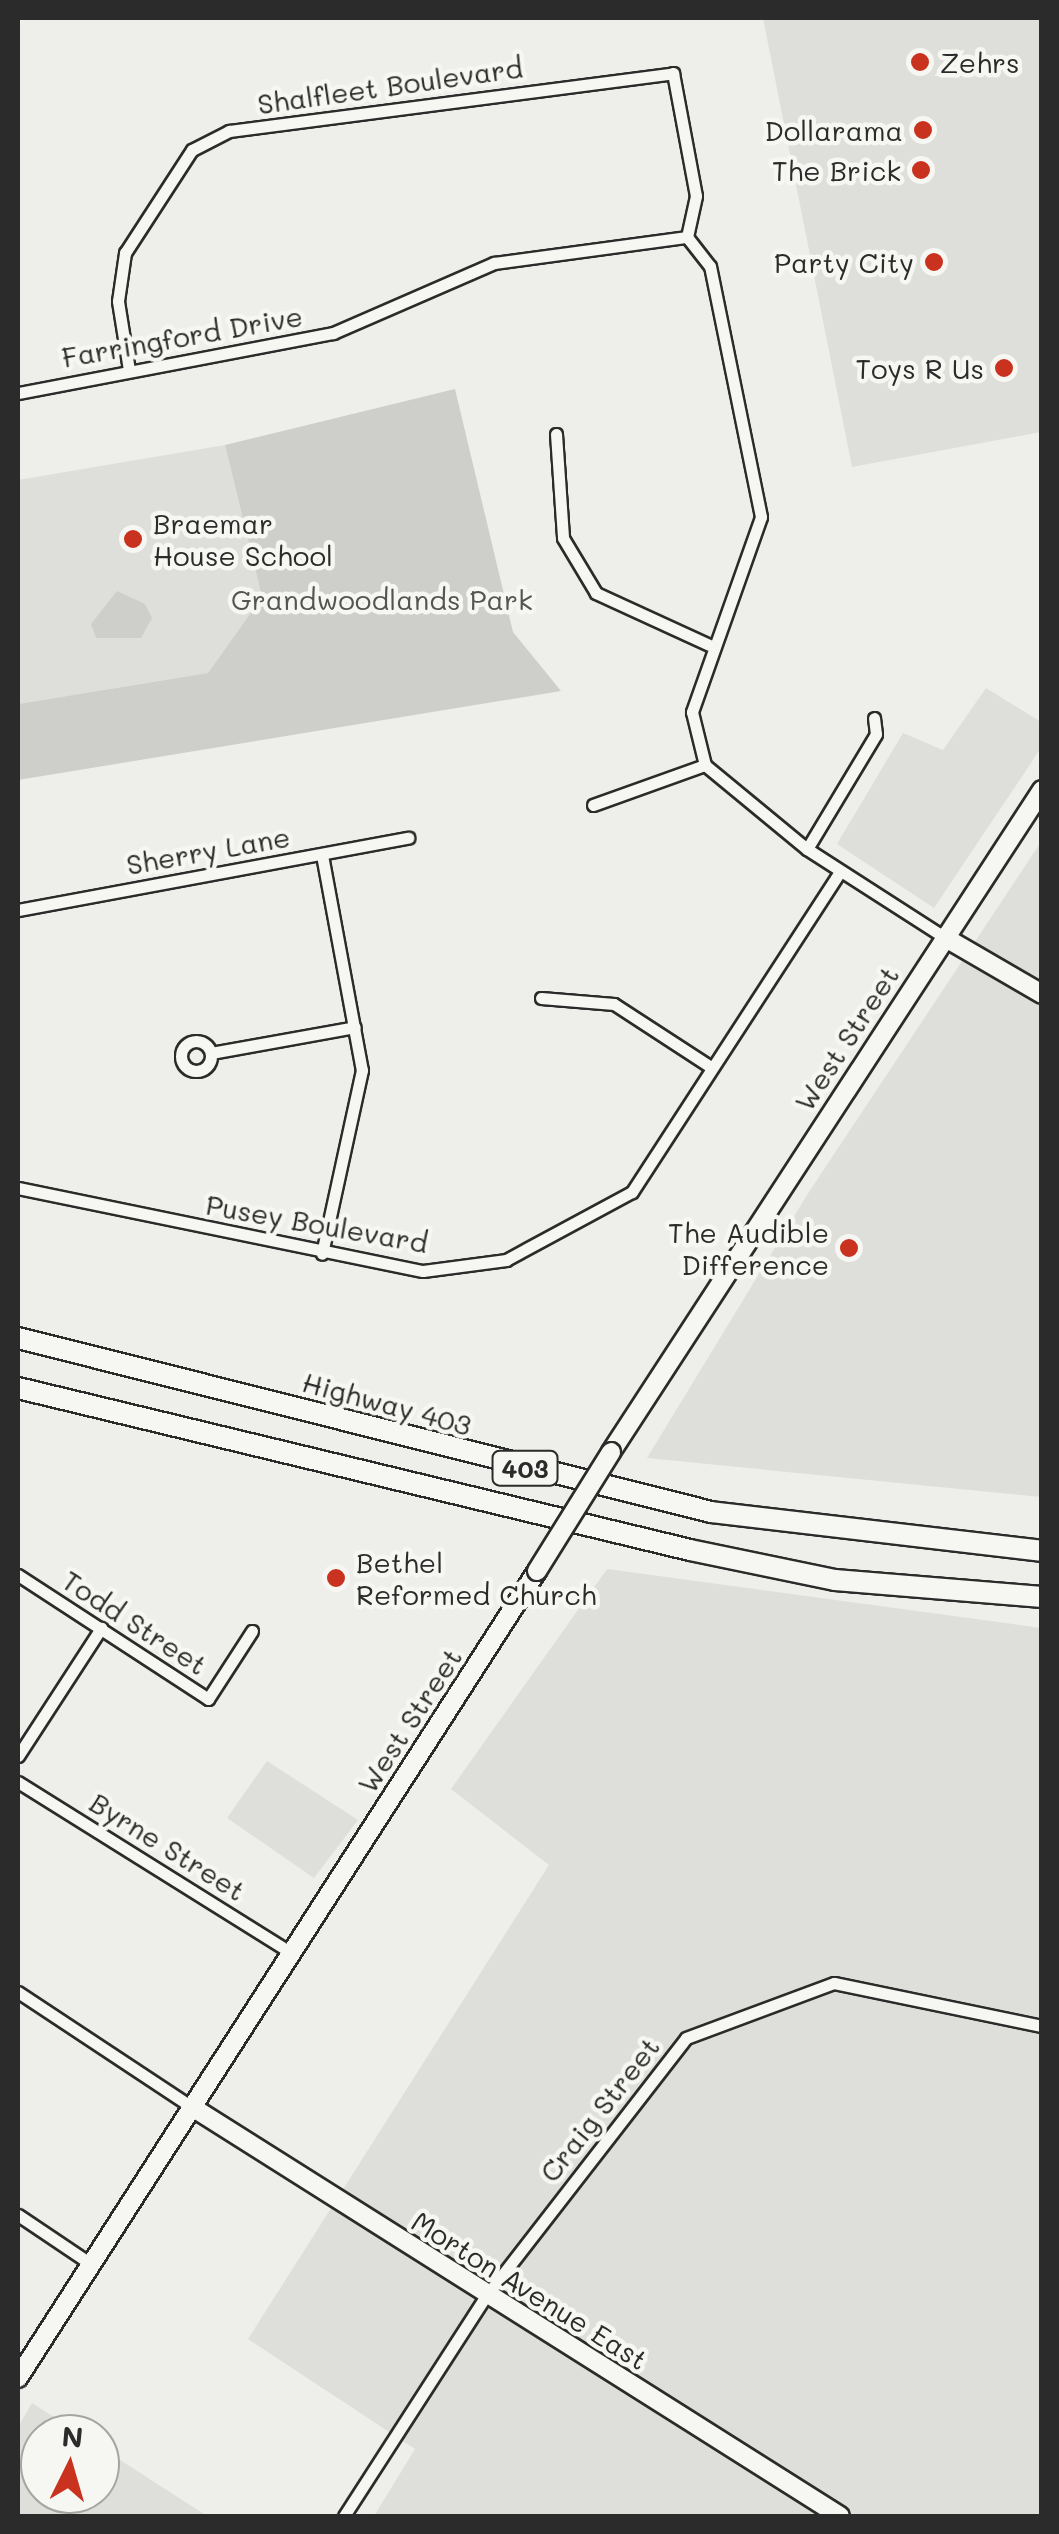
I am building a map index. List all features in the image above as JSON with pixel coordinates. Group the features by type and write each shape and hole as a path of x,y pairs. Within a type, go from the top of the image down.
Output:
{"highway":[{"name":"Highway 403","path":"18,1338 711,1512 1042,1551"},
{"name":"403","path":"18,1388 726,1558 835,1580 1042,1597"}],"main road":[{"name":"West Street","path":"18,2378 611,1452 1042,790"},
{"path":"944,937 1042,994"},
{"name":"Morton Avenue East","path":"192,2107 840,2516"}],"street":[{"name":"Shalfleet Boulevard","path":"129,370 118,300 125,253 192,150 229,132 674,72 696,196 688,236"},
{"name":"Farringford Drive","path":"18,393 333,333 494,263 688,236"},
{"path":"688,236 710,266 761,516 709,646 692,712 705,765 807,849 944,937"},
{"path":"556,434 564,538 596,592 709,646"},
{"path":"807,849 876,734 874,718"},
{"path":"593,806 705,765"},
{"name":"Sherry Lane","path":"18,910 408,838"},
{"path":"322,855 362,1070 322,1254"},
{"name":"Pusey Boulevard","path":"18,1188 322,1254 422,1271 506,1260 632,1192 709,1066 840,872"},
{"path":"541,998 614,1004 709,1066"},
{"path":"211,1052 356,1026"},
{"name":"Todd Street","path":"18,1575 208,1699 252,1631"},
{"path":"18,1756 101,1628"},
{"name":"Byrne Street","path":"18,1782 292,1952"},
{"name":"Craig Street","path":"344,2516 486,2296 686,2038 834,1983 1042,2026"},
{"path":"18,1992 192,2107"},
{"path":"18,2216 91,2264"}],"shaded area":[{"path":"763,18 1041,18 1041,432 852,467"},
{"name":"Braemar House School","path":"225,445 262,597 208,673 18,704 18,480"},
{"path":"986,688 1041,722 1041,748 934,908 837,844 903,733 943,750"},
{"path":"1041,842 1041,1497 647,1458 807,1195"},
{"path":"607,1569 1041,1628 1041,2516 374,2516 415,2449 248,2339 549,1865 451,1789"},
{"path":"267,1761 358,1820 314,1878 227,1818"},
{"path":"32,2403 49,2414 26,2414"},
{"path":"20,2424 20,2514 120,2514 120,2460 207,2516 18,2516"}],"green space":[{"name":"Grandwoodlands Park","path":"455,389 513,632 561,691 18,780 18,704 208,673 262,597 225,445"},
{"path":"117,591 145,604 152,618 141,638 96,638 91,624"}],"place":[{"name":"Zehrs","path":"920,62"},
{"name":"Dollarama","path":"923,130"},
{"name":"The Brick","path":"921,170"},
{"name":"Party City","path":"934,262"},
{"name":"Toys R Us","path":"1004,368"},
{"name":"Braemar House School","path":"133,539"},
{"name":"The Audible Difference","path":"849,1248"},
{"name":"Bethel Reformed Church","path":"336,1578"}]}
